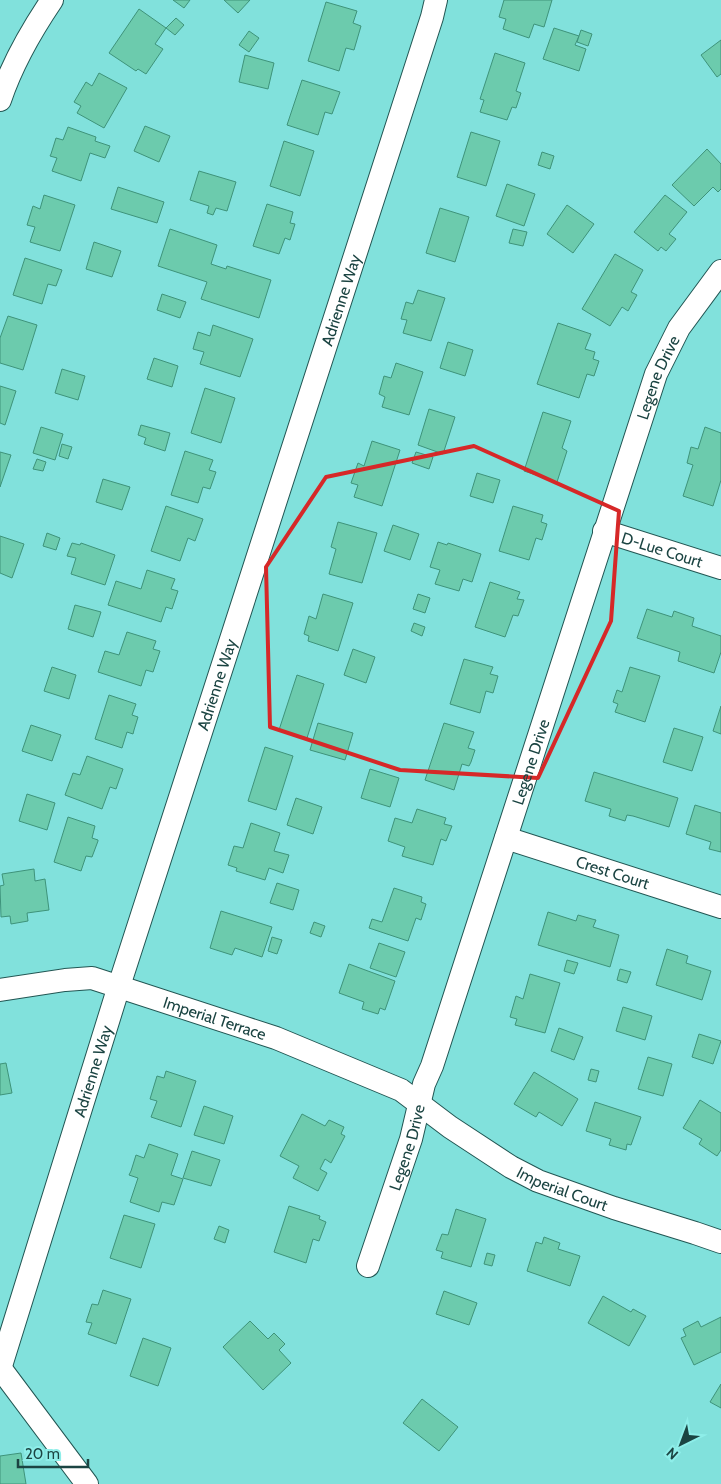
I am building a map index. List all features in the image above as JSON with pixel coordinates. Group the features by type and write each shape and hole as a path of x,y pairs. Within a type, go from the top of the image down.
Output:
{"street":[{"path":"0,100 6,81 31,31 52,0"},
{"name":"Adrienne Way","path":"0,1369 119,986 436,0"},
{"name":"Legene Drive","path":"368,1266 411,1139 424,1084 432,1066 656,374 679,328 721,271"},
{"name":"D-Lue Court","path":"604,531 721,568"},
{"name":"Crest Court","path":"506,838 721,907"},
{"name":"Imperial Terrace","path":"0,990 65,980 92,978 276,1038 401,1090 419,1104"},
{"name":"Imperial Court","path":"419,1104 511,1167 538,1181 614,1208 721,1242"},
{"path":"0,1369 87,1484"}],"highlighted area":[{"path":"474,446 619,511 611,621 538,778 400,770 270,727 266,567 326,477"}],"building":[{"path":"173,0 190,0 184,8"},
{"path":"224,0 250,0 238,13"},
{"path":"504,0 552,0 544,27 534,24 529,38 503,29 506,19 499,17"},
{"path":"326,2 357,11 353,23 361,26 354,50 346,48 339,71 308,61"},
{"path":"139,9 166,28 155,44 163,49 146,74 138,69 136,71 109,53"},
{"path":"176,18 184,25 175,35 166,28"},
{"path":"554,28 579,36 575,45 586,49 579,71 543,59"},
{"path":"581,30 592,34 588,46 577,42"},
{"path":"249,31 259,38 249,52 239,45"},
{"path":"721,40 721,74 717,77 701,55"},
{"path":"495,53 525,63 516,91 521,93 516,108 512,107 507,120 480,112 484,100 480,99"},
{"path":"245,55 274,63 268,89 239,82"},
{"path":"99,73 127,88 104,128 77,113 81,106 74,102 86,82 92,86"},
{"path":"302,80 340,92 332,114 325,112 318,135 287,125"},
{"path":"145,126 170,136 159,162 134,151"},
{"path":"68,127 96,137 95,141 110,146 105,158 90,153 81,181 52,171 57,158 50,156 56,138 63,140"},
{"path":"471,132 500,141 486,186 457,177"},
{"path":"284,141 314,151 300,196 270,186"},
{"path":"707,149 721,164 721,189 718,192 713,187 694,206 672,185"},
{"path":"542,152 554,156 550,169 538,165"},
{"path":"199,171 236,182 227,211 216,208 213,215 207,213 209,206 190,200"},
{"path":"507,184 535,194 524,226 496,216"},
{"path":"118,187 164,202 157,223 111,209"},
{"path":"44,195 75,205 60,251 30,242 35,227 27,225 33,206 40,209"},
{"path":"665,195 687,212 669,234 676,239 666,251 661,247 658,251 634,232"},
{"path":"267,204 293,212 290,223 295,224 290,240 285,238 279,254 253,246"},
{"path":"567,205 594,224 573,253 547,234"},
{"path":"440,208 469,217 455,262 426,253"},
{"path":"170,229 217,245 211,264 226,269 227,266 271,280 259,318 201,299 207,282 158,266"},
{"path":"513,229 527,232 523,246 509,243"},
{"path":"94,242 121,251 112,277 86,269"},
{"path":"615,254 643,270 631,292 637,295 628,311 622,307 610,326 582,309"},
{"path":"25,258 62,270 56,286 48,284 42,304 13,295"},
{"path":"418,290 445,298 431,341 403,333 407,320 401,319 406,302 413,304"},
{"path":"162,294 186,302 180,318 157,310"},
{"path":"8,316 37,325 23,370 0,363 0,338"},
{"path":"558,323 591,334 585,349 595,352 593,359 599,361 594,376 587,374 579,398 537,384"},
{"path":"213,325 253,339 240,377 200,364 204,352 193,349 198,332 210,336"},
{"path":"448,342 473,350 465,376 440,368"},
{"path":"154,358 178,366 172,387 147,379"},
{"path":"396,363 423,372 409,415 382,407 385,397 379,394 384,376 391,378"},
{"path":"62,369 85,376 78,400 55,393"},
{"path":"0,386 16,391 5,425 0,423"},
{"path":"205,388 235,398 221,443 191,433"},
{"path":"429,409 455,417 443,454 418,445"},
{"path":"543,412 571,421 562,448 567,451 557,482 524,471"},
{"path":"141,425 170,433 165,451 144,444 146,438 138,435"},
{"path":"41,427 63,434 55,460 33,453"},
{"path":"705,427 721,433 721,480 713,506 683,496 693,465 687,463 691,447 698,449"},
{"path":"372,441 400,450 382,506 354,497 358,485 351,483 358,463 364,466"},
{"path":"62,444 72,447 68,459 59,456"},
{"path":"185,451 213,460 209,470 216,472 210,489 203,487 198,503 171,495"},
{"path":"0,452 11,455 0,487"},
{"path":"416,452 433,457 429,469 412,463"},
{"path":"37,459 46,462 43,471 33,469"},
{"path":"477,473 500,480 493,503 470,496"},
{"path":"103,479 130,487 122,510 96,502"},
{"path":"166,506 203,519 195,541 188,538 180,561 151,551"},
{"path":"513,506 543,515 541,522 547,524 542,540 536,538 529,560 499,551"},
{"path":"338,522 377,533 362,583 329,574 336,549 331,547"},
{"path":"393,525 419,534 410,560 384,551"},
{"path":"47,533 60,538 56,550 43,546"},
{"path":"0,536 24,544 12,578 0,573"},
{"path":"438,542 447,545 448,543 481,554 472,582 463,579 459,591 435,584 440,570 430,567"},
{"path":"72,543 80,545 81,543 115,555 105,585 71,574 76,558 67,556"},
{"path":"147,570 175,579 171,589 178,591 172,609 166,607 161,622 108,605 116,581 141,589"},
{"path":"490,582 520,592 517,599 524,600 518,616 513,615 505,637 475,627"},
{"path":"323,594 353,603 338,651 308,641 309,636 304,634 309,616 316,619"},
{"path":"418,594 430,598 425,613 413,609"},
{"path":"75,605 101,612 93,637 68,629"},
{"path":"647,609 672,617 674,611 694,618 692,626 721,636 721,652 714,673 678,661 680,652 637,638"},
{"path":"414,623 425,627 422,636 411,631"},
{"path":"127,632 156,641 153,649 160,651 153,672 146,670 141,686 98,672 105,651 119,655"},
{"path":"353,649 375,657 366,683 344,675"},
{"path":"464,659 493,667 490,674 498,676 493,693 486,691 480,713 450,704"},
{"path":"52,667 76,675 69,699 44,691"},
{"path":"630,667 660,676 645,722 615,712 618,704 613,702 617,690 622,692"},
{"path":"297,675 324,684 307,738 279,730"},
{"path":"109,695 136,704 132,715 138,717 133,734 127,732 122,748 95,739"},
{"path":"721,706 721,734 713,731"},
{"path":"318,723 353,733 345,760 310,750"},
{"path":"444,723 474,732 468,748 475,750 471,762 469,766 462,764 454,790 425,780"},
{"path":"31,725 61,735 52,761 22,751"},
{"path":"674,728 703,737 692,771 663,762"},
{"path":"265,747 293,756 276,810 248,801"},
{"path":"87,756 123,769 116,789 110,787 102,809 65,795 73,773 80,775"},
{"path":"370,769 399,778 390,807 361,798"},
{"path":"594,772 678,798 669,827 627,815 625,821 609,816 611,809 585,801"},
{"path":"27,794 55,803 47,830 19,821"},
{"path":"296,798 322,807 313,834 287,825"},
{"path":"695,805 721,813 721,852 709,849 711,842 686,834"},
{"path":"417,809 446,818 444,824 452,826 446,841 441,839 433,865 402,856 405,847 388,841 395,818 412,823"},
{"path":"68,817 95,826 92,838 98,841 92,857 86,856 81,871 54,862"},
{"path":"251,823 280,833 274,851 289,855 283,873 269,868 265,880 236,871 237,868 228,865 234,846 243,848"},
{"path":"34,869 35,881 45,879 49,910 27,913 28,921 11,924 10,916 1,917 0,886 4,885 2,874"},
{"path":"277,883 299,890 293,910 270,903"},
{"path":"394,888 422,897 421,902 426,904 421,920 416,918 408,941 369,928 372,919 382,922"},
{"path":"221,911 272,927 262,957 235,948 232,955 210,948"},
{"path":"548,912 576,921 578,915 596,920 593,927 619,935 610,967 538,945"},
{"path":"314,922 325,926 321,937 310,933"},
{"path":"272,937 282,940 277,954 268,951"},
{"path":"379,943 405,952 396,977 370,968"},
{"path":"667,949 688,956 686,963 711,971 702,1000 656,985"},
{"path":"567,960 578,963 574,974 564,971"},
{"path":"349,964 395,981 385,1010 380,1008 378,1014 362,1009 364,1002 339,993"},
{"path":"620,969 631,972 627,983 617,980"},
{"path":"530,974 560,983 545,1033 515,1025 517,1019 510,1017 516,996 523,999"},
{"path":"623,1007 652,1016 645,1040 616,1031"},
{"path":"559,1028 583,1037 574,1060 551,1051"},
{"path":"699,1034 721,1041 713,1064 692,1057"},
{"path":"648,1057 672,1064 663,1096 638,1089"},
{"path":"6,1063 12,1093 0,1095 0,1064"},
{"path":"591,1069 599,1071 596,1082 588,1080"},
{"path":"166,1071 196,1081 181,1127 151,1117 157,1101 150,1099 157,1076 164,1078"},
{"path":"534,1072 578,1099 562,1126 539,1112 536,1117 514,1104"},
{"path":"700,1100 721,1113 721,1150 717,1156 699,1144 702,1139 683,1128"},
{"path":"595,1102 641,1117 631,1145 627,1144 626,1150 609,1145 611,1139 586,1131"},
{"path":"204,1106 233,1116 224,1144 194,1135"},
{"path":"302,1114 325,1126 329,1120 344,1127 341,1134 345,1136 331,1163 325,1159 320,1169 327,1173 318,1191 293,1178 299,1166 280,1156"},
{"path":"149,1144 178,1154 171,1175 183,1179 174,1205 162,1202 159,1212 130,1202 138,1178 129,1175 136,1155 144,1158"},
{"path":"192,1151 220,1160 211,1186 183,1178"},
{"path":"289,1206 320,1216 319,1219 326,1222 319,1241 313,1239 306,1263 274,1252"},
{"path":"456,1209 486,1219 471,1267 441,1258 443,1252 436,1250 442,1234 448,1235"},
{"path":"124,1215 155,1224 141,1268 110,1258"},
{"path":"219,1226 229,1230 225,1243 214,1239"},
{"path":"544,1237 560,1243 558,1249 580,1256 570,1286 527,1271 536,1242 542,1244"},
{"path":"487,1253 495,1255 492,1266 484,1264"},
{"path":"103,1290 131,1299 116,1344 88,1334 92,1323 86,1322 92,1304 98,1305"},
{"path":"444,1291 477,1303 469,1325 436,1314"},
{"path":"603,1296 631,1312 633,1309 646,1316 629,1346 588,1323"},
{"path":"721,1317 721,1352 694,1365 681,1338 686,1336 683,1329 698,1321 701,1327"},
{"path":"250,1321 268,1339 274,1333 285,1344 279,1350 291,1363 263,1390 223,1347"},
{"path":"143,1338 171,1348 158,1386 130,1376"},
{"path":"721,1384 721,1408 710,1402"},
{"path":"422,1399 458,1427 439,1451 403,1423"},
{"path":"21,1453 26,1484 0,1484 0,1456"}]}
